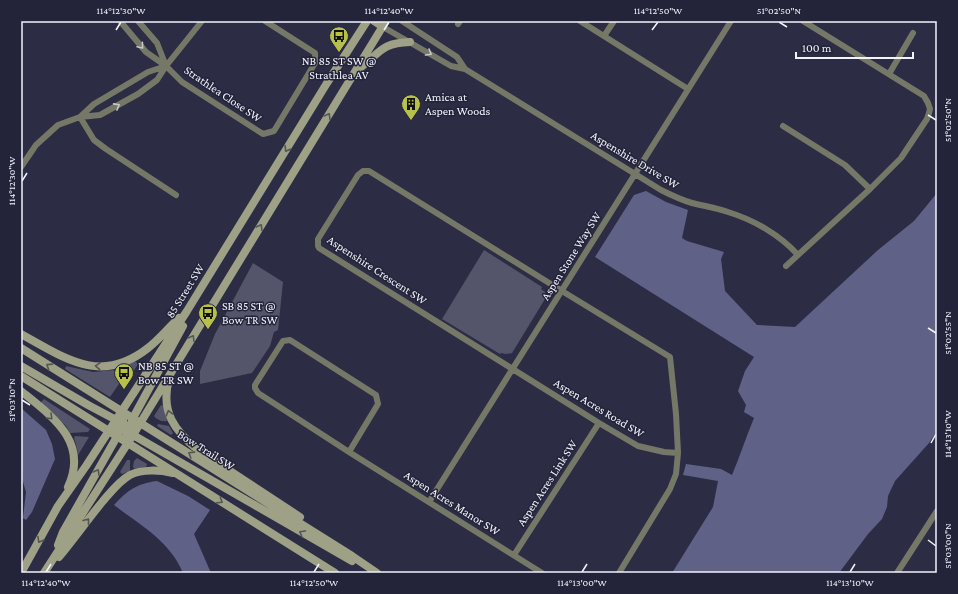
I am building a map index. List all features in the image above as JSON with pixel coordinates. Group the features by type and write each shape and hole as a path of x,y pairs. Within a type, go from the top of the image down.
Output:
{"main road":[{"name":"85 Street SW","path":"45,573 128,443 121,411 187,311 367,21"},
{"path":"374,21 384,24"},
{"name":"85 Street SW","path":"21,573 58,506 109,431 140,422 384,24"},
{"path":"355,72 389,44 410,42"},
{"path":"54,557 63,532 226,248"},
{"path":"21,334 55,353 76,362 96,366 113,366 125,362 147,349 169,326 187,311"},
{"name":"Bow Trail SW","path":"21,348 121,411 128,443 335,573"},
{"path":"21,366 373,573"},
{"path":"172,371 168,384 168,406 172,422 182,437 204,454 316,527 352,556"},
{"name":"Bow Trail SW","path":"21,376 109,431 140,422 377,573"},
{"path":"21,391 52,418 71,442 75,455 74,464 70,483 58,506"},
{"path":"45,573 67,548 86,521 123,480 134,474 152,471 179,475"}],"street":[{"path":"120,21 146,52 166,66"},
{"path":"138,21 157,44 166,66"},
{"name":"Strathlea Close SW","path":"202,21 166,66 182,82 263,134 274,131 315,63 315,53 265,21"},
{"name":"Aspenshire Drive SW","path":"402,21 457,57 465,69"},
{"path":"580,21 688,89"},
{"path":"604,36 614,21"},
{"name":"Aspen Stone Way SW","path":"429,502 731,21"},
{"path":"786,266 870,190 901,158 927,119 930,109 924,96 802,21"},
{"name":"Aspenshire Drive SW","path":"384,24 410,42 451,66 465,69 661,190 682,200 728,212 746,219 774,234 791,247 798,255"},
{"path":"888,74 913,33"},
{"path":"21,167 36,145 58,125 80,117 100,115 138,94 157,80 166,66"},
{"path":"80,117 94,104 148,72 166,66"},
{"path":"80,117 94,140 106,150 176,196"},
{"path":"783,126 845,165 870,190"},
{"name":"Aspenshire Crescent SW","path":"513,369 319,248 317,243 318,239 324,229 358,175 367,170 562,291"},
{"path":"562,291 670,357 676,414 678,453 676,474 670,490 619,573"},
{"name":"Aspen Acres Manor SW","path":"349,452 378,404 376,395 290,340 283,341 255,385 256,391 349,452 542,573"},
{"name":"Aspen Acres Road SW","path":"513,369 638,446 664,452 678,453"},
{"name":"Aspen Acres Link SW","path":"514,555 599,423"},
{"path":"897,573 937,511"}],"shaded area":[{"path":"646,191 666,202 688,210 682,238 687,241 724,252 721,259 725,291 757,325 795,327 878,250 914,221 937,193 937,431 929,443 895,481 888,496 887,507 882,519 868,534 839,573 672,573 713,507 718,481 683,475 686,464 721,469 732,475 754,418 744,412 746,405 738,391 745,371 754,357 595,257 634,195"},
{"path":"484,250 542,287 541,289 545,292 545,299 512,353 500,354 442,319"},
{"path":"253,263 283,282 278,330 274,332 270,346 252,373 200,384 200,371 215,334"},
{"path":"135,361 138,364 123,388 126,380 120,369"},
{"path":"66,366 93,372 114,370 121,381 110,397 65,369"},
{"path":"44,399 90,429 88,432 70,433 66,426 41,402"},
{"path":"161,405 164,406 167,421 157,419 154,416"},
{"path":"21,408 46,430 52,444 55,459 32,512 26,520 23,518 26,492 21,475"},
{"path":"158,424 169,426 173,433 171,435 157,426"},
{"path":"75,436 89,437 78,455 74,438"},
{"path":"137,458 147,464 146,467 135,469 133,467 134,461"},
{"path":"127,460 130,460 130,471 122,474 120,472"},
{"path":"157,481 188,496 210,510 194,534 211,573 183,573 170,552 153,534 114,505 133,488"}],"place":[{"name":"NB 85 ST SW @ Strathlea AV","path":"339,53"},
{"name":"Amica at Aspen Woods","path":"411,121"},
{"name":"SB 85 ST @ Bow TR SW","path":"208,330"},
{"name":"NB 85 ST @ Bow TR SW","path":"124,390"}]}
